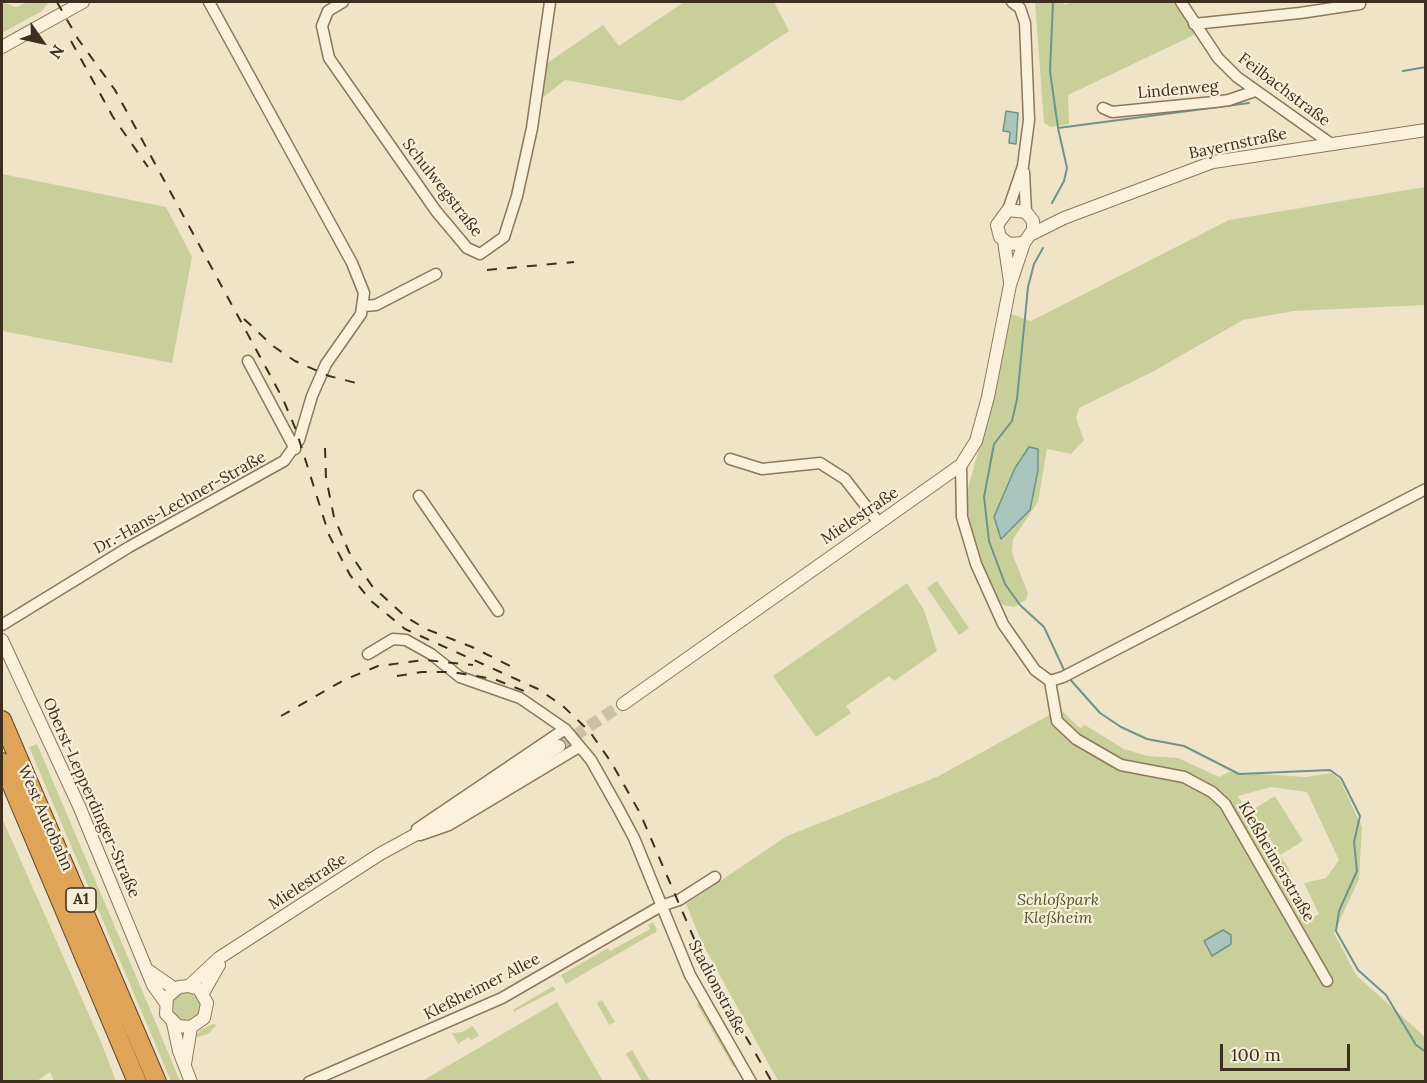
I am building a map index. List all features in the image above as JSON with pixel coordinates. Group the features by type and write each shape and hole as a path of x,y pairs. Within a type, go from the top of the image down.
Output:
{"highway":[{"name":"West Autobahn","path":"2,720 157,1082"},
{"name":"West Autobahn","path":"2,762 137,1082"}],"street":[{"path":"2,47 83,2"},
{"path":"209,2 352,263 364,293 364,306 376,305 436,274"},
{"name":"Schulwegstraße","path":"343,2 328,11 322,26 330,58 436,212 467,248 480,254 504,237 517,196 532,128 550,2"},
{"path":"1012,2 1020,8 1025,23 1029,120 1023,166 1008,210 1029,227"},
{"name":"Feilbachstraße","path":"1180,2 1218,58 1236,77 1330,143"},
{"path":"1194,24 1300,13 1360,3"},
{"name":"Lindenweg","path":"1103,108 1112,112 1214,102 1229,100 1255,91"},
{"name":"Bayernstraße","path":"1029,227 1064,218 1213,162 1425,130"},
{"path":"1004,241 1014,245 1029,227 1023,166"},
{"name":"Mielestraße","path":"1008,210 998,225 998,231 1004,241 1010,285"},
{"name":"Mielestraße","path":"623,704 961,465 976,441 1010,285 1029,227"},
{"name":"Dr.-Hans-Lechner-Straße","path":"2,625 129,547 275,468 295,449 321,373 357,322 364,306"},
{"path":"248,361 295,449"},
{"path":"729,459 762,469 820,463 845,479 879,523"},
{"path":"961,465 962,517 976,564 1003,624 1035,670 1050,681 1063,678 1425,489"},
{"path":"418,496 498,611"},
{"name":"Stadionstraße","path":"368,654 393,639 406,640 431,654 460,677 520,698 565,729 603,781 634,838 690,975 751,1082"},
{"name":"Oberst-Lepperdinger-Straße","path":"2,640 79,806 153,985 165,1002 166,1014 173,1023 179,1051 191,1082"},
{"name":"Kleßheimerstraße","path":"1050,681 1057,721 1076,739 1121,765 1184,777 1212,792 1226,804 1327,981"},
{"name":"Mielestraße","path":"189,986 219,957 229,953 405,839 565,729"},
{"name":"Mielestraße","path":"405,839 457,812 559,746"},
{"name":"Mielestraße","path":"405,839 449,825 579,747"},
{"name":"Kleßheimer Allee","path":"309,1082 493,1002 662,906 679,900 715,877"},
{"name":"Mielestraße","path":"203,993 215,969 229,953"},
{"path":"149,971 175,989"},
{"path":"165,1002 175,989 189,986 203,993"},
{"name":"Oberst-Lepperdinger-Straße","path":"185,1064 191,1027 201,1022 206,1013 207,1003 203,993"},
{"path":"173,1023 191,1027"}],"green space":[{"path":"2,2 16,7 28,2 49,2 42,11 2,33"},
{"path":"684,2 774,2 789,31 682,101 565,80 541,99 537,70 603,25 619,46"},
{"path":"1035,2 1063,2 1064,5 1072,2 1175,2 1196,34 1068,95 1069,124 1050,127 1044,123"},
{"path":"2,174 166,207 192,257 172,363 2,331"},
{"path":"1425,187 1425,305 1294,311 1243,320 1154,371 1079,408 1076,418 1084,440 1071,454 1047,449 1038,502 1013,539 1012,553 1028,593 1026,600 1014,607 1003,605 997,599 971,535 966,495 997,385 1011,314 1031,321 1229,220"},
{"path":"937,581 969,628 959,635 927,588"},
{"path":"907,583 924,610 937,651 894,681 889,676 846,706 851,713 816,737 773,676"},
{"name":"Schloßpark Kleßheim","path":"1060,709 1080,728 1085,725 1124,749 1148,756 1178,758 1219,777 1229,772 1305,777 1332,773 1340,780 1362,827 1359,879 1334,933 1356,975 1425,1037 1425,1081 778,1081 702,943 686,904 787,836 939,776","holes":["1271,787 1307,792 1339,860 1326,878 1304,883 1319,914 1308,920 1288,867 1281,857 1279,858 1238,796"]},
{"path":"37,744 180,1081 171,1081 29,747"},
{"path":"1275,796 1303,841 1280,855 1252,810"},
{"path":"2,818 116,1081 54,1081 50,1072 37,1081 2,1081"},
{"path":"653,922 657,930 655,934 566,984 561,975 608,948 610,951 650,929 648,925"},
{"path":"553,986 556,990 515,1011 516,1013 513,1010"},
{"path":"186,993 196,997 200,1007 196,1017 186,1021 176,1017 172,1007 176,997"},
{"path":"602,1000 615,1022 609,1025 597,1003"},
{"path":"557,1002 603,1081 422,1081 470,1053"},
{"path":"699,1002 736,1065 734,1068 697,1005"},
{"path":"213,1024 217,1025 208,1034 195,1038 200,1030"},
{"path":"473,1026 479,1036 471,1040 469,1037 458,1044 452,1033 462,1032"},
{"path":"632,1050 650,1081 642,1081 626,1054"}],"water":[{"path":"1006,111 1018,113 1016,144 1009,143 1010,132 1003,131"},
{"path":"1029,447 1038,449 1038,470 1030,510 1001,539 994,517 1015,468"},
{"path":"1223,930 1231,935 1231,944 1212,956 1204,941"}],"waterway":[{"path":"1052,203 1064,181 1067,168 1058,128 1050,71 1053,2"},
{"path":"1403,71 1426,67"},
{"path":"1058,128 1249,103"},
{"path":"1043,248 1034,264 1028,287 1017,399 1012,421 994,444 984,497 989,541 1005,584 1020,605 1044,627 1065,672"},
{"path":"1068,677 1100,713 1121,727 1147,739 1184,746 1239,774 1330,770 1341,778 1360,816 1354,842 1357,871 1339,911 1336,931 1358,970 1386,995 1416,1045 1426,1052"}],"tunnel":[{"path":"559,746 623,704"}],"railway":[{"path":"57,2 78,39 115,90 283,399 296,430 329,535 350,575 371,601 405,629 538,689 563,706 590,732 611,762 640,813 708,971 772,1082"},
{"path":"71,41 113,117 148,167"},
{"path":"487,270 574,262"},
{"path":"244,319 273,346 295,361 329,376 360,384"},
{"path":"325,448 326,478 334,517 349,552 372,586 406,617 426,629 472,647 510,666"},
{"path":"281,716 344,680 378,666 425,660 473,665"},
{"path":"397,676 422,672 452,672 494,679 524,691"}]}
